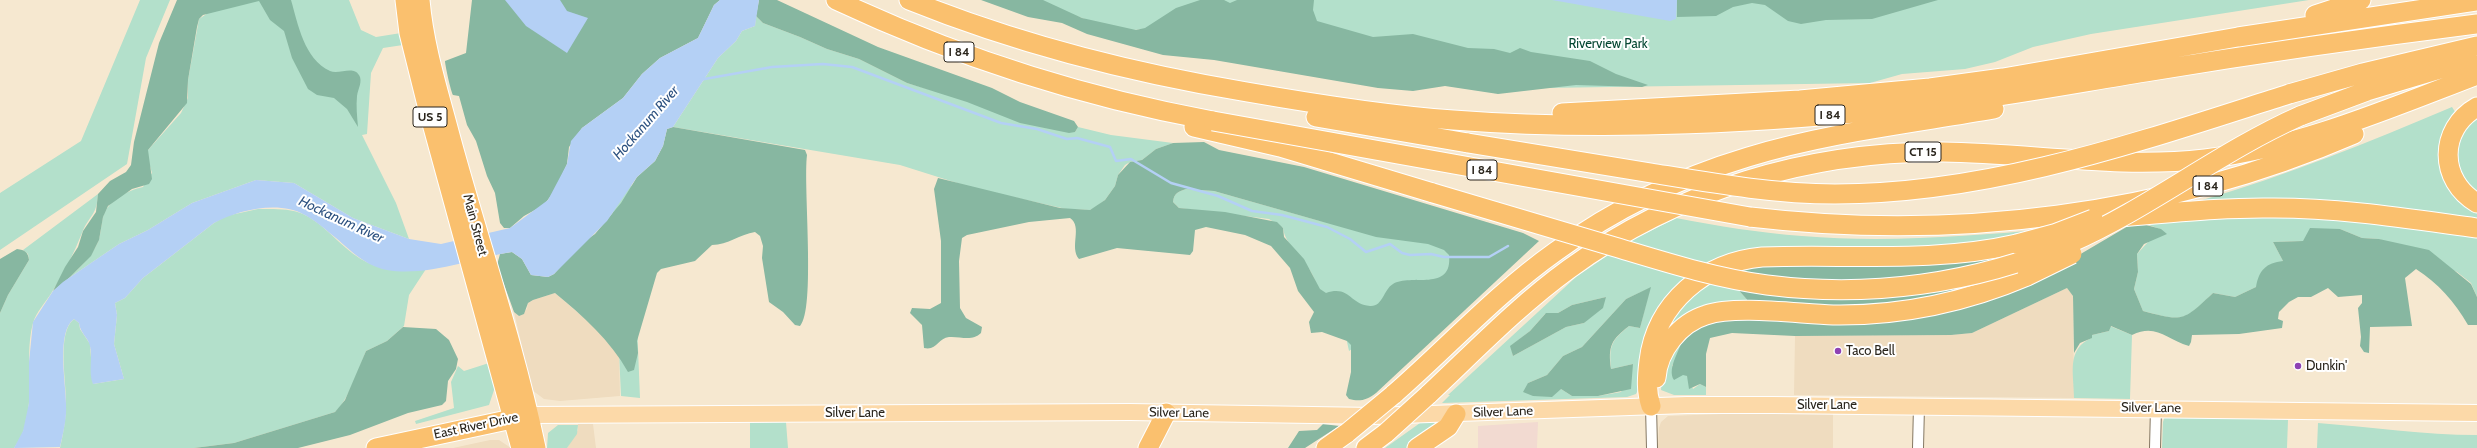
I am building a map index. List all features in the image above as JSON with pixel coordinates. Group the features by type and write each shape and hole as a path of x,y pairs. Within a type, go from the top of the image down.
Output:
{"highway":[{"name":"Main Street","path":"405,0 409,33 420,78 470,231"},
{"name":"Main Street","path":"420,0 429,55 478,262 521,416 536,448"},
{"name":"I 84","path":"836,0 959,52 1086,93 1213,126 1750,217 1836,225 1889,226 1972,223 2048,216 2147,200 2254,172 2310,153 2477,83"},
{"name":"I 84","path":"909,0 1014,38 1134,70 1262,95 1418,117 1509,123 1623,126 1814,116 1992,97 2238,57 2477,24"},
{"path":"2200,43 2228,34 2312,16 2361,0"},
{"path":"1418,117 1466,114 1614,111 1860,95 1978,82 2200,43 2477,1"},
{"path":"1651,406 1646,392 1648,366 1653,342 1660,323 1671,306 1687,289 1705,275 1722,266 1741,260 1762,257 1936,255 1987,250 2017,244 2060,232 2104,213 2147,190 2235,135 2295,105 2413,60 2477,46"},
{"name":"CT 15","path":"1326,448 1347,433 1393,395 1505,292 1554,253 1632,203 1692,176 1749,157 1785,148 2165,78 2238,57"},
{"path":"1134,70 1202,90 1287,111 1468,143 1760,190 1835,194 1894,192 1963,184 2043,168 2295,105 2363,92 2477,58"},
{"name":"CT 15","path":"1366,448 1386,433 1535,297 1582,260 1644,222 1725,187 1812,164 1903,153 1966,153 2122,163 2218,157 2273,146 2323,133 2477,75"},
{"path":"1213,126 1696,270 1748,282 1791,288 1835,290 1890,288 1969,275 2049,251 2100,229 2145,205 2226,153 2295,105"},
{"path":"2477,107 2463,117 2455,127 2448,144 2447,156 2449,171 2456,185 2477,203"},
{"path":"1651,406 1656,392 1657,369 1668,346 1686,325 1706,314 1732,311 1835,315 1890,313 1964,298 2027,276 2089,244 2126,221 2145,205"},
{"path":"2048,216 2098,218 2221,209 2289,208 2356,212 2477,228"},
{"path":"1148,448 1166,413"},
{"path":"1417,448 1448,427 1456,414"},
{"name":"Main Street","path":"521,416 521,448"},
{"name":"East River Drive","path":"376,448 521,416"}],"main road":[{"name":"Silver Lane","path":"521,416 1166,413 1347,416 1456,414 1651,406 2156,408 2477,413"}],"street":[{"path":"1651,406 1652,448"},
{"path":"1918,448 1919,406"},
{"path":"2155,448 2156,408"}],"shaded area":[{"path":"2067,288 2073,296 2074,398 1794,395 1795,336 1951,335 1972,333"},
{"path":"555,293 598,330 619,355 620,396 560,401 544,399 532,390 514,312 519,316 527,309 528,303"},
{"path":"1833,410 1833,448 1658,448 1659,428 1661,422 1668,416"},
{"path":"1538,422 1537,448 1478,448 1478,426"},
{"path":"578,424 593,424 596,448 567,448 578,430"},
{"path":"490,440 499,440 511,448 453,448"}],"green space":[{"path":"140,0 170,0 146,58 127,164 0,250 0,193 81,141"},
{"path":"177,0 291,0 303,40 314,58 330,71 337,72 350,70 359,75 360,82 357,96 358,127 347,109 334,98 317,95 308,89 292,58 284,31 270,20 259,1 203,15 199,19 197,27 188,80 187,103 148,150 152,179 149,184 132,189 108,206 103,217 99,240 91,256 69,278 53,291 65,267 78,247 83,231 96,212 98,194 110,181 126,172 131,165 134,142 159,43"},
{"path":"249,0 349,0 361,30 376,37 401,33 403,45 383,48 371,73 367,134 362,135 396,203 409,239 353,218 294,183 256,180 192,203 148,230 119,244 69,278 85,261 95,247 99,239 105,211 113,201 119,197 143,187 152,173 147,156 148,150 181,113 188,98 188,80 199,19 208,13 250,2"},
{"path":"472,0 720,0 714,5 698,38 660,58 642,74 623,98 582,128 569,147 567,164 555,190 544,205 524,216 510,228 504,228 500,223 495,193 487,176 476,141 467,125 459,96 453,95 452,93 445,63 445,61 466,53"},
{"path":"759,0 777,0 878,47 992,88 1020,102 1074,121 1078,127 1075,132 1069,133 1020,123 967,102 907,83 859,59 827,49 763,23 756,16"},
{"path":"981,0 1043,0 1082,18 1136,30 1145,28 1176,8 1200,0 1224,0 1230,3 1237,0 1314,0 1313,10 1317,21 1373,37 1413,34 1468,48 1494,49 1510,53 1520,48 1531,52 1590,61 1616,74 1648,85 1642,87 1576,85 1498,94 1445,86 1413,91 1378,88 1214,60 1163,55 1087,34 1062,23 1028,17"},
{"name":"Riverview Park","path":"1036,0 2309,0 2091,34 2033,47 1995,62 1965,69 1902,74 1870,83 1545,88 1142,29 1131,30 1118,28 1074,15"},
{"path":"1677,0 1938,0 1872,19 1826,20 1801,24 1788,21 1765,5 1752,3 1733,7 1716,16 1677,17"},
{"path":"756,16 763,23 827,49 859,59 907,83 1075,132 1078,127 1111,135 1173,143 1156,149 1142,160 1130,162 1125,165 1118,175 1115,186 1105,200 1090,210 1066,209 973,188 900,165 673,127 718,58 736,41 742,31 755,26"},
{"path":"2452,107 2457,115 2445,134 2477,211 2477,219 2199,201 2327,158"},
{"path":"2477,114 2477,197 2459,180 2456,139"},
{"path":"673,127 805,150 807,155 808,273 805,315 800,326 795,325 783,312 769,302 762,258 763,246 760,236 755,232 718,245 712,245 695,261 661,269 657,273 637,341 638,353 634,370 628,372 613,349 595,329 555,293 528,303 524,314 519,316 514,312 497,265 500,254 512,252 522,259 531,275 548,277 554,274 582,243 595,234 621,203 637,177 655,161 663,146 667,129"},
{"path":"1204,142 1219,150 1304,167 1523,233 1539,241 1376,393 1363,400 1349,399 1346,395 1351,372 1351,345 1347,341 1322,332 1311,333 1309,322 1314,312 1298,291 1290,268 1271,246 1245,235 1206,227 1195,230 1193,251 1190,255 1117,248 1079,259 1075,249 1076,232 1074,222 1070,218 1029,222 967,235 962,238 959,261 960,308 966,318 982,327 981,333 970,338 945,338 932,348 924,348 922,325 910,313 912,308 930,309 941,303 941,241 934,189 938,178 1060,208 1090,210 1105,200 1115,186 1118,175 1130,162 1142,160 1156,149 1173,143","holes":["1186,189 1214,191 1376,237 1428,244 1444,250 1449,255 1448,267 1444,274 1438,278 1429,280 1400,281 1393,284 1378,304 1374,306 1363,305 1345,293 1334,291 1326,293 1320,289 1304,259 1284,237 1283,228 1277,222 1225,212 1179,208 1173,202 1177,193"]},
{"path":"631,175 640,398 621,396 612,198"},
{"path":"1186,189 1214,191 1320,221 1519,237 1455,277 1349,351 1342,319 1315,320 1318,296 1316,283 1309,268 1288,242 1283,228 1269,219 1179,208 1173,202 1174,197 1179,192"},
{"path":"98,194 96,207 61,278 36,315 33,323 29,354 29,404 27,419 22,434 14,448 0,448 0,313 8,295 29,260 28,254 23,250"},
{"path":"258,209 287,210 303,214 321,225 355,255 374,265 404,271 426,269 409,295 404,326 387,341 366,351 353,384 340,407 335,412 234,443 194,448 60,448 66,410 64,359 65,335 74,319 79,323 80,329 90,344 93,384 124,379 114,344 117,315 115,303 125,298 143,278 214,223 226,216"},
{"path":"2315,217 2477,237 2477,297 2471,283 2457,272 2379,239 2362,238 2340,229 2303,241 2273,242 2283,261 2256,287 2235,297 2213,293 2195,310 2182,317 2167,317 2143,311 2134,289 2138,272 2137,254 2160,229 2146,224 2188,218"},
{"path":"1676,218 1786,235 1864,239 1927,238 2051,229 2015,239 1706,267 1625,244"},
{"path":"2135,222 2161,229 2167,234 2144,244 2137,254 2138,272 2134,289 2143,311 2167,317 2182,317 2195,309 2213,293 2235,297 2256,287 2259,276 2264,268 2283,261 2273,242 2303,241 2310,228 2340,229 2362,238 2379,239 2429,250 2471,284 2477,297 2477,325 2468,325 2457,308 2439,287 2416,269 2405,278 2412,326 2370,327 2369,353 2364,352 2360,346 2361,337 2358,308 2362,303 2362,295 2338,297 2328,288 2311,297 2298,297 2289,302 2279,312 2278,319 2283,321 2282,328 2239,334 2192,335 2189,346 2155,331 2140,332 2132,335 2111,326 2109,331 2092,335 2092,338 2080,343 2074,353 2073,296 2067,288 1972,333 1951,335 1795,336 1732,333 1710,338 1706,354 1706,387 1700,384 1689,389 1687,376 1683,375 1674,380 1672,375 1673,364 1684,334 1708,318 1844,321 2050,272"},
{"path":"2071,236 2015,257 1943,275 1839,284 1728,272 1736,268"},
{"path":"17,249 26,252 29,260 8,295 0,313 0,259"},
{"path":"1611,253 1693,277 1636,394 1627,397 1442,403 1450,395 1448,395 1576,277","holes":["1650,288 1640,328 1629,326 1612,344 1610,354 1611,369 1633,364 1621,392 1598,396 1572,396 1561,389 1528,383 1547,375 1563,356 1582,347 1626,299","1606,297 1584,323 1566,327 1513,356 1511,346 1530,331 1545,314 1558,313 1572,305"]},
{"path":"1708,281 1735,286 1750,303 1674,326 1667,324 1667,320"},
{"path":"1965,283 1943,294 1917,302 1890,306 1861,307 1750,303 1735,286"},
{"path":"1651,287 1640,328 1629,326 1618,335 1612,344 1611,349 1611,369 1633,364 1631,389 1598,396 1572,396 1561,389 1552,397 1533,396 1523,392 1528,383 1547,375 1563,356 1582,347 1626,299"},
{"path":"1606,297 1603,308 1584,323 1566,327 1513,356 1510,346 1530,331 1546,313 1558,313 1572,305"},
{"path":"2110,326 2132,335 2130,399 2074,398 2073,363 2078,349 2083,343 2091,338 2092,335 2109,331"},
{"path":"403,327 436,329 449,340 458,359 456,369 448,381 446,401 442,405 408,413 350,435 298,448 194,448 234,443 335,412 345,400 366,351 387,341"},
{"path":"1684,334 1683,346 1672,366 1687,376 1693,389 1700,384 1706,387 1706,395 1674,395 1661,390 1663,369"},
{"path":"489,363 495,387 489,405 416,424 415,421 454,408 451,382 458,366 464,371"},
{"path":"2165,416 2288,420 2287,448 2162,448 2163,422"},
{"path":"786,422 788,448 750,448 750,423"},
{"path":"1434,422 1436,425 1411,448 1385,448 1420,423"},
{"path":"2318,423 2417,432 2477,435 2477,448 2317,448"},
{"path":"1323,424 1339,426 1305,448 1288,448 1299,431 1317,430"},
{"path":"558,425 578,425 577,434 567,448 547,448 548,433"}],"water":[{"path":"505,0 560,0 567,11 588,18 567,53 526,26"},
{"name":"Hockanum River","path":"720,0 759,0 755,26 742,31 736,41 718,58 673,127 667,129 663,146 655,161 637,177 607,221 554,274 548,277 531,275 522,259 512,252 434,269 418,271 387,270 366,262 317,223 305,215 295,211 283,208 259,208 235,214 214,223 143,278 125,298 115,303 117,315 114,344 124,379 93,384 91,375 90,346 81,330 79,323 74,319 68,326 65,335 63,358 66,409 60,447 14,448 23,431 29,403 29,362 33,322 53,291 63,282 119,244 148,230 192,203 256,180 294,183 353,218 409,239 441,244 510,228 548,200 567,164 571,141 582,128 623,98 642,74 660,58 698,38 714,5"},
{"path":"1552,0 1677,0 1676,19 1670,21"}],"waterway":[{"path":"699,80 772,67 823,64 852,67 1001,123 1037,129 1067,139 1077,138 1110,147 1116,161 1131,159 1171,183 1218,196 1252,211 1282,215 1327,227 1350,239 1366,252 1390,244 1402,253 1410,255 1431,254 1444,257 1489,257 1508,246"}],"place":[{"name":"Taco Bell","path":"1838,351"},
{"name":"Dunkin'","path":"2298,366"}]}
